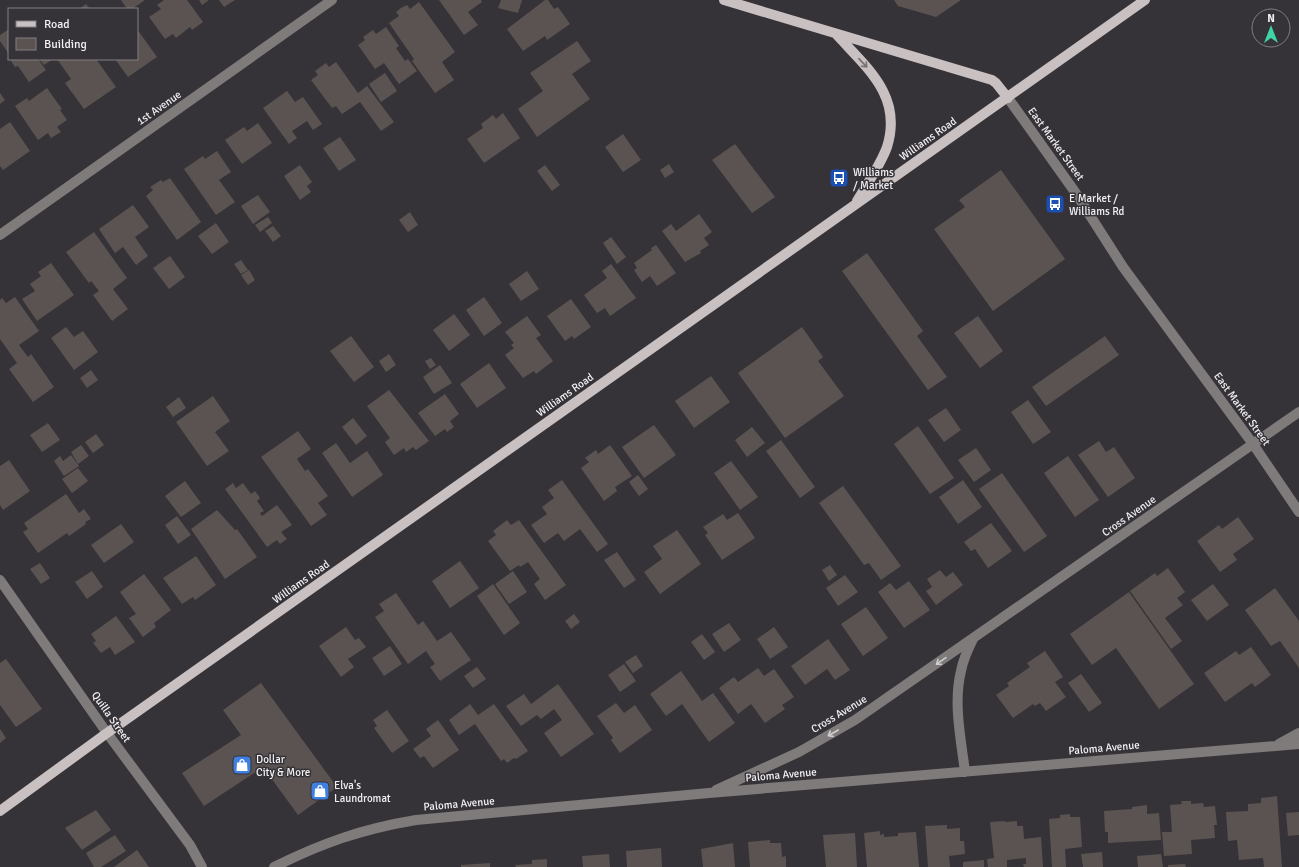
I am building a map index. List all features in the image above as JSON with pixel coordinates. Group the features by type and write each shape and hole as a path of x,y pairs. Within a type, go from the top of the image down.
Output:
{"main road":[{"name":"East Market Street","path":"724,0 992,80 1008,98"},
{"name":"Williams Road","path":"0,811 107,733 1145,0"},
{"path":"836,34 880,84 889,105 891,115 891,127 886,148 856,205"}],"street":[{"name":"1st Avenue","path":"0,235 332,0"},
{"name":"East Market Street","path":"1008,98 1076,192 1123,267 1253,444 1299,512"},
{"name":"Cross Avenue","path":"709,793 799,752 866,713 1299,412"},
{"name":"Quilla Street","path":"0,580 107,733 190,845 202,867"},
{"path":"965,772 959,728 959,682 965,658 973,639"},
{"path":"1274,746 1299,733"},
{"name":"Paloma Avenue","path":"274,867 332,840 400,823 709,793 1299,744"}],"building":[{"path":"121,0 145,0 133,8 126,8"},
{"path":"164,0 187,0 203,22 192,30 190,27 176,38 173,34 165,39 149,17 161,9 157,5"},
{"path":"199,0 209,0 202,5"},
{"path":"219,0 235,0 224,7"},
{"path":"439,0 481,0 482,2 468,12 478,25 464,35"},
{"path":"501,0 522,0 518,13 498,8"},
{"path":"545,0 548,0 554,9 558,7 570,24 547,40 545,36 523,51 507,29"},
{"path":"894,0 961,0 936,17 898,6"},
{"path":"419,2 455,52 442,62 454,80 435,93 412,61 414,59 389,23 399,16 396,12 401,8 407,5 410,9"},
{"path":"86,4 89,8 80,8"},
{"path":"386,27 399,46 396,48 405,61 408,59 417,71 399,84 384,63 375,69 358,45 365,40 363,37 373,30 376,34"},
{"path":"8,30 8,53 0,41 0,35"},
{"path":"138,30 157,57 128,77 116,60 138,60"},
{"path":"577,41 591,61 572,74 590,99 537,137 518,109 543,91 530,73"},
{"path":"39,60 46,70 29,82 18,66 15,67 11,61"},
{"path":"40,60 52,60 44,65"},
{"path":"58,60 97,60 116,87 84,109 65,83 71,79"},
{"path":"336,62 358,93 367,86 394,122 381,131 360,102 342,114 336,106 332,108 311,80 318,75 315,71 326,63 329,67"},
{"path":"385,73 397,91 381,102 369,84"},
{"path":"47,88 62,109 60,110 67,120 57,127 61,132 51,138 48,133 38,140 15,106 27,98 29,101"},
{"path":"287,91 295,102 303,97 322,124 313,130 307,121 292,131 297,138 289,144 263,108"},
{"path":"0,93 5,100 0,104"},
{"path":"503,113 520,138 484,163 467,139 483,128 481,124 493,115 496,119"},
{"path":"10,122 30,151 3,170 0,166 0,129"},
{"path":"258,123 272,143 242,164 225,140 244,127 247,131"},
{"path":"623,134 641,160 623,172 605,147"},
{"path":"340,137 356,160 339,171 323,148"},
{"path":"735,144 775,197 752,213 712,160"},
{"path":"217,151 231,172 219,180 235,202 216,215 184,169 203,156 205,159"},
{"path":"669,164 674,172 665,178 660,170"},
{"path":"300,165 312,182 307,186 311,192 300,200 284,176"},
{"path":"545,165 560,185 552,191 537,171"},
{"path":"1001,170 1065,259 993,311 934,229 965,207 959,200"},
{"path":"170,178 201,222 177,240 146,196 153,190 150,187 161,180 163,182"},
{"path":"258,195 270,212 253,224 241,206"},
{"path":"133,205 149,227 135,237 148,256 136,265 123,247 115,253 99,229"},
{"path":"410,212 418,225 408,232 399,220"},
{"path":"699,214 712,232 704,238 709,245 700,251 701,253 685,262 662,231 671,224 676,231"},
{"path":"268,217 272,223 260,232 255,225"},
{"path":"216,223 229,242 212,254 198,236"},
{"path":"273,226 281,236 273,242 265,231"},
{"path":"94,232 127,278 113,289 128,309 112,321 93,295 99,291 91,281 89,283 66,252"},
{"path":"611,237 626,257 617,264 603,243"},
{"path":"656,245 676,273 657,286 650,276 642,282 634,270 637,268 634,263 652,250 651,248"},
{"path":"867,253 923,331 917,336 947,377 928,390 842,271"},
{"path":"170,256 185,277 169,289 153,268"},
{"path":"241,260 248,270 241,274 234,264"},
{"path":"51,263 74,295 37,321 22,299 35,291 30,284 41,276 38,272"},
{"path":"611,264 636,298 610,316 605,308 597,313 584,295 607,278 602,271"},
{"path":"249,270 255,280 248,285 241,275"},
{"path":"527,271 539,289 521,301 509,284"},
{"path":"15,297 39,331 19,345 28,357 31,354 54,387 33,402 9,369 17,363 0,339 0,300 2,298 6,303"},
{"path":"484,297 502,323 484,336 466,310"},
{"path":"571,299 591,327 574,339 572,336 565,341 547,316"},
{"path":"454,314 470,335 449,351 433,330"},
{"path":"527,316 541,335 536,338 553,361 536,374 534,371 523,378 505,355 514,348 511,345 514,343 505,332"},
{"path":"978,316 1003,351 980,368 954,333"},
{"path":"66,327 74,337 83,331 98,352 74,370 51,338"},
{"path":"802,327 823,357 818,361 844,396 785,438 738,373"},
{"path":"351,336 374,367 354,382 330,351"},
{"path":"1105,336 1119,355 1046,406 1032,387"},
{"path":"389,354 396,365 386,372 379,361"},
{"path":"431,358 436,365 430,369 425,361"},
{"path":"489,363 506,388 477,408 460,384"},
{"path":"440,365 452,383 434,394 423,377"},
{"path":"91,370 98,380 87,388 80,378"},
{"path":"711,376 730,402 694,428 675,401"},
{"path":"389,390 429,441 416,450 413,447 406,452 404,448 394,455 385,442 390,438 367,406"},
{"path":"445,394 459,414 450,421 454,427 447,432 445,429 435,436 418,413"},
{"path":"213,396 230,421 215,432 229,451 207,466 176,422"},
{"path":"179,397 186,408 173,417 166,407"},
{"path":"1028,400 1051,432 1033,444 1011,412"},
{"path":"946,408 961,430 944,442 928,420"},
{"path":"353,418 367,436 356,445 342,427"},
{"path":"48,423 60,440 42,452 30,435"},
{"path":"654,425 676,455 644,478 622,447"},
{"path":"918,426 954,478 930,494 894,444"},
{"path":"752,427 765,443 747,457 735,440"},
{"path":"298,431 311,449 297,459 305,471 308,469 328,496 318,503 327,515 311,526 261,457"},
{"path":"96,434 104,445 93,453 85,442"},
{"path":"781,440 815,487 800,498 766,451"},
{"path":"1099,441 1106,452 1114,447 1135,478 1108,497 1078,455"},
{"path":"336,443 350,463 367,451 383,475 352,497 322,453"},
{"path":"81,445 89,456 78,464 71,452"},
{"path":"610,445 632,476 615,487 617,491 604,501 581,468 589,462 585,458 596,450 598,454"},
{"path":"976,448 991,470 974,482 958,460"},
{"path":"71,455 79,466 64,476 54,461 60,456 63,461"},
{"path":"1068,456 1099,500 1075,517 1044,473"},
{"path":"9,460 30,491 3,510 0,505 0,466"},
{"path":"731,461 758,497 740,510 714,473"},
{"path":"78,468 88,481 72,493 62,479"},
{"path":"1002,473 1047,536 1024,552 979,489"},
{"path":"638,475 648,489 639,496 629,482"},
{"path":"562,480 608,544 597,552 580,529 564,541 558,533 544,543 531,525 547,514 542,507 554,498 548,490"},
{"path":"963,480 982,507 958,524 939,497"},
{"path":"185,481 201,503 181,517 165,496"},
{"path":"233,483 236,488 243,483 251,494 255,491 260,498 257,501 264,511 260,513 262,516 277,505 292,525 281,532 287,539 280,544 277,540 267,547 225,489"},
{"path":"843,486 901,566 881,580 869,563 864,565 819,503"},
{"path":"66,494 79,513 84,509 91,519 85,522 86,524 69,536 67,533 38,553 23,532 28,529 24,523"},
{"path":"217,510 235,530 237,529 257,557 225,579 191,529"},
{"path":"738,513 755,538 722,560 705,535 708,533 703,527 723,514 727,520"},
{"path":"177,516 191,535 178,544 165,525"},
{"path":"1238,517 1254,539 1233,554 1237,560 1220,572 1197,541 1219,525 1222,529"},
{"path":"507,520 511,525 519,520 566,585 545,600 534,584 540,579 528,562 520,567 519,565 510,571 488,541 496,535 493,531"},
{"path":"991,523 1012,551 988,568 975,549 971,551 964,542"},
{"path":"121,524 134,542 104,563 91,545"},
{"path":"677,530 701,564 660,594 644,572 662,559 653,546"},
{"path":"617,552 636,580 624,588 604,560"},
{"path":"196,556 216,585 195,600 193,597 182,604 163,578"},
{"path":"460,561 479,588 450,608 432,581"},
{"path":"40,563 50,578 41,584 30,569"},
{"path":"830,565 837,575 829,581 822,570"},
{"path":"1168,568 1185,592 1177,598 1183,605 1165,618 1182,641 1171,649 1130,591 1155,573 1157,576"},
{"path":"940,570 946,577 953,572 963,585 936,605 926,591 932,587 927,579"},
{"path":"92,571 103,587 87,599 75,582"},
{"path":"513,571 527,592 509,604 495,584"},
{"path":"144,574 171,610 154,623 156,627 143,637 129,618 136,614 120,592"},
{"path":"845,575 858,592 838,606 826,588"},
{"path":"909,581 930,610 904,628 878,592 890,583 896,590"},
{"path":"493,584 520,623 504,635 477,596"},
{"path":"1213,584 1229,605 1207,621 1191,600"},
{"path":"1275,588 1299,621 1299,668 1280,641 1271,646 1245,610"},
{"path":"1129,592 1194,684 1159,709 1116,648 1092,665 1070,634"},
{"path":"396,593 418,625 423,621 437,641 451,632 471,660 440,681 430,667 435,664 426,651 408,664 375,617 384,611 379,604"},
{"path":"866,607 888,638 863,656 841,624"},
{"path":"574,614 580,622 571,629 565,621"},
{"path":"116,616 135,642 115,655 110,647 101,653 93,643 96,641 91,634"},
{"path":"729,623 741,640 724,652 712,634"},
{"path":"346,627 355,640 359,638 366,647 348,659 354,667 341,677 319,646"},
{"path":"774,627 788,647 770,659 757,639"},
{"path":"702,634 715,652 704,660 691,642"},
{"path":"828,639 850,670 835,680 827,669 805,685 791,666"},
{"path":"390,646 402,664 384,676 372,658"},
{"path":"1251,647 1271,675 1255,687 1252,683 1225,702 1204,673 1236,651 1239,655"},
{"path":"1045,651 1063,677 1055,682 1066,697 1046,711 1040,703 1035,706 1033,704 1013,718 996,695 1009,686 1007,683 1030,667 1027,663"},
{"path":"636,655 643,666 633,673 625,662"},
{"path":"6,659 42,709 16,727 0,705 0,663"},
{"path":"624,664 636,681 620,692 608,675"},
{"path":"477,667 486,679 473,688 464,676"},
{"path":"758,668 764,676 774,669 794,697 782,705 785,709 765,723 751,704 738,714 719,688 734,677 738,682"},
{"path":"681,671 702,701 713,693 735,723 709,742 682,704 666,716 650,694"},
{"path":"1081,674 1102,703 1089,712 1068,683"},
{"path":"261,683 337,787 298,815 263,767 204,806 182,773 241,735 223,710"},
{"path":"558,684 594,734 561,757 544,733 562,720 554,709 541,719 537,715 521,726 506,706 524,694 531,704"},
{"path":"616,703 624,713 635,705 652,730 620,753 611,740 613,738 597,716"},
{"path":"470,704 478,715 494,704 528,751 507,763 504,759 501,761 475,724 459,735 449,720"},
{"path":"387,710 409,741 392,753 374,728 377,726 373,720"},
{"path":"438,720 459,750 433,768 424,756 420,758 413,749 431,736 426,729"},
{"path":"0,729 6,738 0,743"},
{"path":"1277,796 1282,867 1264,867 1263,858 1239,860 1237,840 1228,841 1226,812 1248,811 1248,804 1261,803 1261,798"},
{"path":"1181,801 1191,801 1191,804 1203,803 1204,807 1215,806 1217,825 1214,825 1215,838 1191,840 1192,854 1164,856 1162,832 1172,832 1170,805 1182,804"},
{"path":"1147,805 1147,814 1159,813 1161,840 1108,843 1108,832 1105,832 1104,811 1132,809 1132,807"},
{"path":"96,810 111,830 82,850 65,828"},
{"path":"1299,812 1299,835 1288,836 1286,813"},
{"path":"1070,814 1070,817 1080,817 1082,847 1065,849 1066,867 1052,867 1049,819 1060,818 1060,815"},
{"path":"1017,821 1017,826 1023,826 1024,839 1041,837 1043,867 1024,867 1023,864 1026,864 1026,858 1007,860 1007,867 988,867 987,859 994,858 990,822"},
{"path":"947,825 947,829 960,828 960,841 964,841 965,854 949,856 950,867 928,867 925,826"},
{"path":"880,831 880,835 884,834 884,837 898,836 898,833 916,832 919,867 867,867 864,833"},
{"path":"855,833 857,867 826,867 823,835"},
{"path":"115,835 126,851 101,867 94,867 86,853"},
{"path":"770,840 770,843 781,843 782,857 786,856 786,867 750,867 748,842"},
{"path":"733,843 735,867 703,867 701,849"},
{"path":"661,848 662,867 627,867 626,851"},
{"path":"137,850 149,867 114,867"},
{"path":"1102,852 1103,867 1083,867 1081,854"},
{"path":"609,854 610,867 583,867 582,856"},
{"path":"1161,854 1163,867 1138,867 1137,856"},
{"path":"547,859 547,867 516,867 515,865 532,864 532,860"},
{"path":"984,860 984,867 963,867 963,862"},
{"path":"490,863 490,867 461,867 461,865"},
{"path":"1185,864 1186,867 1168,867 1168,865"}],"place":[{"name":"Williams / Market","path":"839,178"},
{"name":"E Market / Williams Rd","path":"1055,204"},
{"name":"Dollar City & More","path":"242,765"},
{"name":"Elva's Laundromat","path":"320,791"}]}
